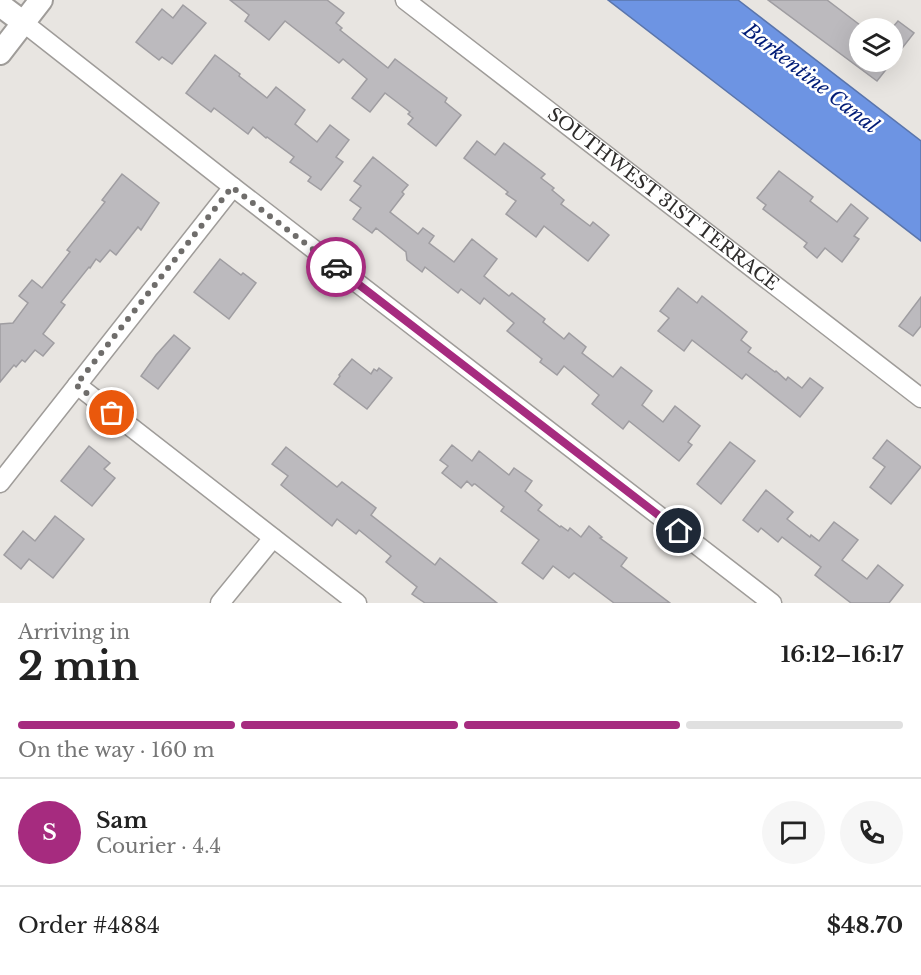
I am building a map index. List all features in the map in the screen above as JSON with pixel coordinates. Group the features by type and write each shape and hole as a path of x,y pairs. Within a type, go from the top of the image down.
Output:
{"street":[{"path":"0,53 41,0"},
{"name":"SOUTHWEST 31ST TERRACE","path":"405,0 921,398"},
{"path":"0,6 772,603"},
{"path":"0,483 232,187"},
{"path":"76,385 357,603"},
{"path":"220,603 273,538"}],"water":[{"name":"Barkentine Canal","path":"608,0 738,0 921,141 921,241"}],"building":[{"path":"230,0 327,0 344,13 336,23 342,28 340,30 388,68 395,59 447,98 445,102 461,115 436,146 408,124 413,118 408,114 410,112 385,93 370,112 352,98 367,79 343,59 339,63 285,21 269,40 245,21 249,15"},
{"path":"768,0 827,0 851,18 849,60"},
{"path":"183,5 206,23 172,64 162,57 159,60 136,42 162,9 173,18"},
{"path":"903,25 914,33 903,47"},
{"path":"215,55 267,98 276,87 305,110 295,124 317,142 330,125 349,140 336,157 343,162 321,190 308,181 311,177 290,162 294,157 267,137 253,127 248,134 214,108 211,112 186,93"},
{"path":"865,72 884,72 877,81"},
{"path":"477,141 495,155 504,143 545,174 541,178 564,200 561,204 590,226 593,222 609,235 588,261 544,226 536,237 506,214 516,201 506,194 508,192 464,158"},
{"path":"373,157 408,185 390,212 418,234 423,228 434,236 429,243 454,262 472,239 497,259 484,276 509,296 512,293 545,319 543,322 564,339 569,333 586,347 582,353 613,377 621,367 652,391 642,405 663,422 675,406 700,426 688,442 692,445 679,461 629,421 623,429 592,404 599,395 564,366 557,375 540,362 542,359 507,331 514,323 484,298 480,304 461,289 458,293 425,267 422,272 407,260 406,252 376,228 372,233 353,219 361,208 350,200 361,186 354,181"},
{"path":"779,171 813,197 810,201 837,222 851,204 868,218 854,236 859,239 842,262 825,248 817,258 804,247 807,243 763,209 766,205 757,198"},
{"path":"122,174 159,203 141,230 138,227 116,255 110,250 100,262 96,259 61,302 65,305 43,334 54,343 43,356 35,350 25,362 22,360 16,367 14,365 0,382 0,324 13,323 28,303 19,296 32,280 42,288 70,252 67,250 105,202 102,200"},
{"path":"220,259 256,283 229,319 194,292"},
{"path":"678,288 697,303 702,296 747,332 741,340 751,348 748,352 786,380 788,377 802,388 810,378 823,388 800,417 746,374 742,379 692,340 684,351 658,331 669,318 660,311"},
{"path":"921,297 921,326 913,336 899,326"},
{"path":"174,335 190,348 158,389 141,376"},
{"path":"352,359 371,374 374,369 377,371 379,368 392,378 367,409 334,384"},
{"path":"887,440 921,467 891,504 870,487 885,467 873,458"},
{"path":"730,442 755,461 721,504 697,484"},
{"path":"452,445 472,461 479,451 509,475 514,468 532,481 525,491 542,505 538,510 560,527 568,531 570,528 581,537 589,526 602,537 600,538 627,558 621,566 670,603 614,603 574,573 569,578 553,566 543,579 522,563 539,540 501,511 504,507 475,484 472,486 467,481 461,488 442,473 448,466 440,460"},
{"path":"89,446 110,463 104,469 115,478 92,506 61,481"},
{"path":"286,447 337,487 342,482 376,508 371,515 435,565 440,558 497,603 425,603 412,594 417,587 386,562 391,556 359,530 356,534 337,519 332,526 281,485 288,476 272,464"},
{"path":"766,490 793,512 787,519 810,537 811,535 819,541 834,522 858,540 842,560 867,579 878,565 903,585 889,603 851,603 815,575 821,567 782,537 778,542 761,528 758,532 743,520"},
{"path":"55,516 84,539 53,578 29,559 21,569 4,555 23,531 35,541"}],"way so far":[{"path":"112,413 76,385 232,187 336,267"}],"route":[{"path":"336,267 679,531"}]}
